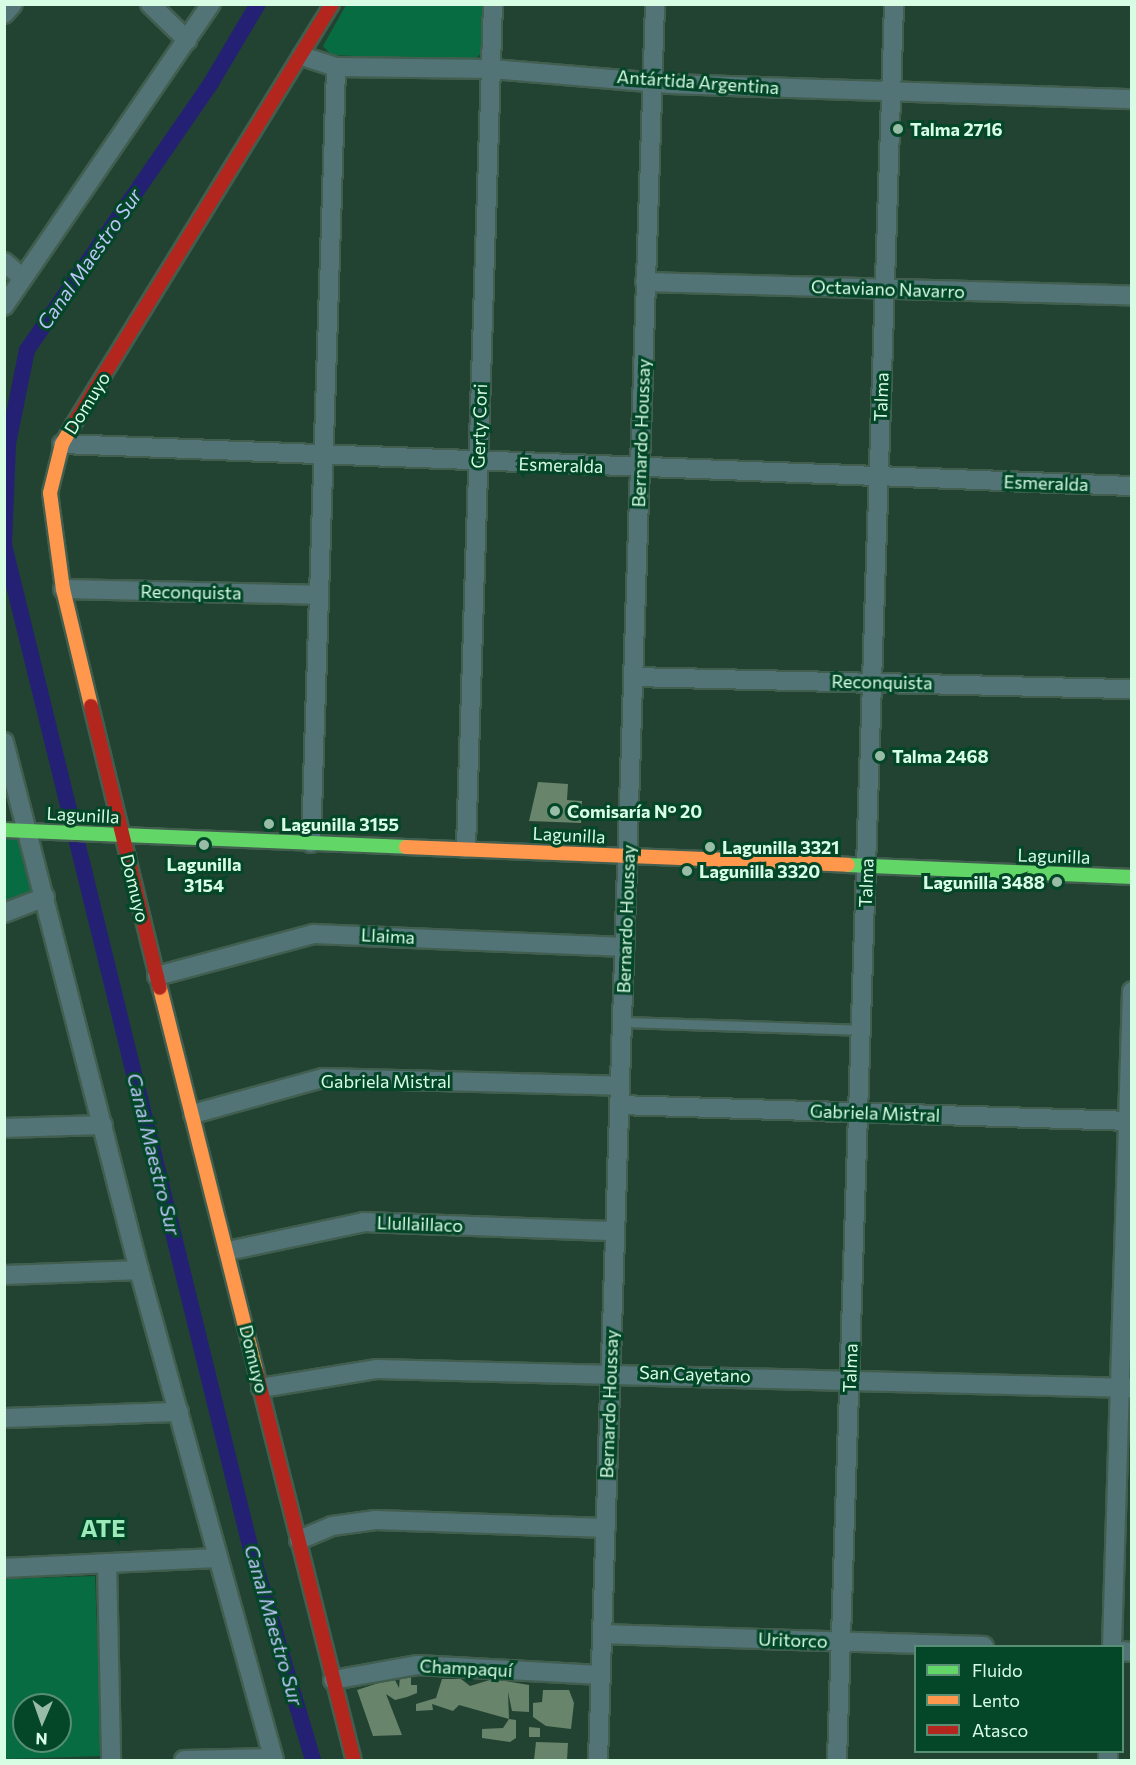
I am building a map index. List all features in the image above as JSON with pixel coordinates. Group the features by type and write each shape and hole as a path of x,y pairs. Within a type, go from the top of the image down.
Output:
{"street":[{"path":"4,14 13,4"},
{"path":"150,4 187,40"},
{"path":"4,306 211,4"},
{"name":"Domuyo","path":"332,4 62,444 50,494 63,589 122,835 354,1761"},
{"name":"Gerty Cori","path":"466,848 493,4"},
{"name":"Bernardo Houssay","path":"598,1761 655,4"},
{"name":"Talma","path":"837,1761 894,4"},
{"name":"Antártida Argentina","path":"302,56 336,68 492,69 652,80 1131,99"},
{"path":"311,843 321,455 336,68"},
{"path":"4,262 22,277"},
{"name":"Octaviano Navarro","path":"645,282 1131,296"},
{"name":"Esmeralda","path":"62,444 879,478 1131,486"},
{"name":"Reconquista","path":"63,589 318,595"},
{"name":"Reconquista","path":"633,677 1131,689"},
{"path":"4,742 29,831 139,1270 274,1759 184,1761"},
{"name":"Lagunilla","path":"4,830 1131,877"},
{"path":"4,913 45,897"},
{"name":"Llaima","path":"157,976 314,934 625,947"},
{"path":"1112,1645 1125,1388 1131,991"},
{"name":"Gabriela Mistral","path":"193,1114 323,1078 620,1086"},
{"name":"Gabriela Mistral","path":"619,1105 1130,1121"},
{"path":"4,1128 103,1125"},
{"name":"Llullaillaco","path":"228,1251 364,1222 615,1231"},
{"path":"4,1275 139,1270"},
{"name":"San Cayetano","path":"261,1388 378,1369 582,1378 610,1374 1125,1388"},
{"path":"4,1418 179,1412"},
{"path":"299,1539 332,1526 376,1520 606,1528"},
{"path":"4,1568 218,1558"},
{"path":"107,1563 111,1761"},
{"name":"Uritorco","path":"602,1634 927,1645"},
{"name":"Champaquí","path":"333,1680 417,1665 601,1675"}],"lane":[{"path":"622,1022 861,1030"}],"green space":[{"path":"346,5 483,5 482,52 474,61 331,55 323,46"},
{"path":"19,837 35,889 5,903 5,838"},
{"path":"95,1576 102,1756 5,1759 5,1579"}],"building":[{"name":"Comisaría N° 20","path":"538,782 568,784 567,800 582,801 581,823 529,821"},
{"path":"400,1676 411,1677 411,1685 417,1685 417,1693 407,1697 395,1700 386,1694 402,1735 373,1736 357,1690 394,1678 399,1688"},
{"path":"442,1679 461,1679 470,1686 493,1679 529,1685 529,1712 512,1711 508,1692 509,1719 459,1705 453,1711 432,1704 433,1710 416,1711 416,1704 436,1698"},
{"path":"543,1690 569,1690 574,1703 571,1729 546,1726 533,1717 533,1703 542,1702"},
{"path":"509,1719 516,1720 516,1738 510,1742 482,1738 482,1729 503,1728"},
{"path":"529,1727 540,1728 540,1737 529,1737"},
{"path":"536,1742 568,1743 567,1760 534,1760"}],"waterway":[{"name":"Canal Maestro Sur","path":"4,544 8,444 27,350 211,83 258,4"},
{"name":"Canal Maestro Sur","path":"4,545 252,1554 313,1760"}],"traffic: fast":[{"path":"4,830 406,847"},
{"path":"848,865 1132,877"}],"traffic: slow":[{"path":"73,425 62,444 50,493 63,589 91,706"},
{"path":"406,847 848,865"},
{"path":"160,988 256,1371"}],"traffic: jam":[{"path":"73,425 332,4"},
{"path":"91,706 160,988"},
{"path":"256,1371 354,1760"}],"place":[{"name":"Talma 2716","path":"898,129"},
{"name":"Talma 2468","path":"880,756"},
{"name":"Comisaría N° 20","path":"555,811"},
{"name":"Lagunilla 3155","path":"269,824"},
{"name":"Lagunilla 3154","path":"204,845"},
{"name":"Lagunilla 3321","path":"710,847"},
{"name":"Lagunilla 3320","path":"687,871"},
{"name":"Lagunilla 3488","path":"1057,882"}],"district":[{"name":"ATE","path":"103,1528"}]}
